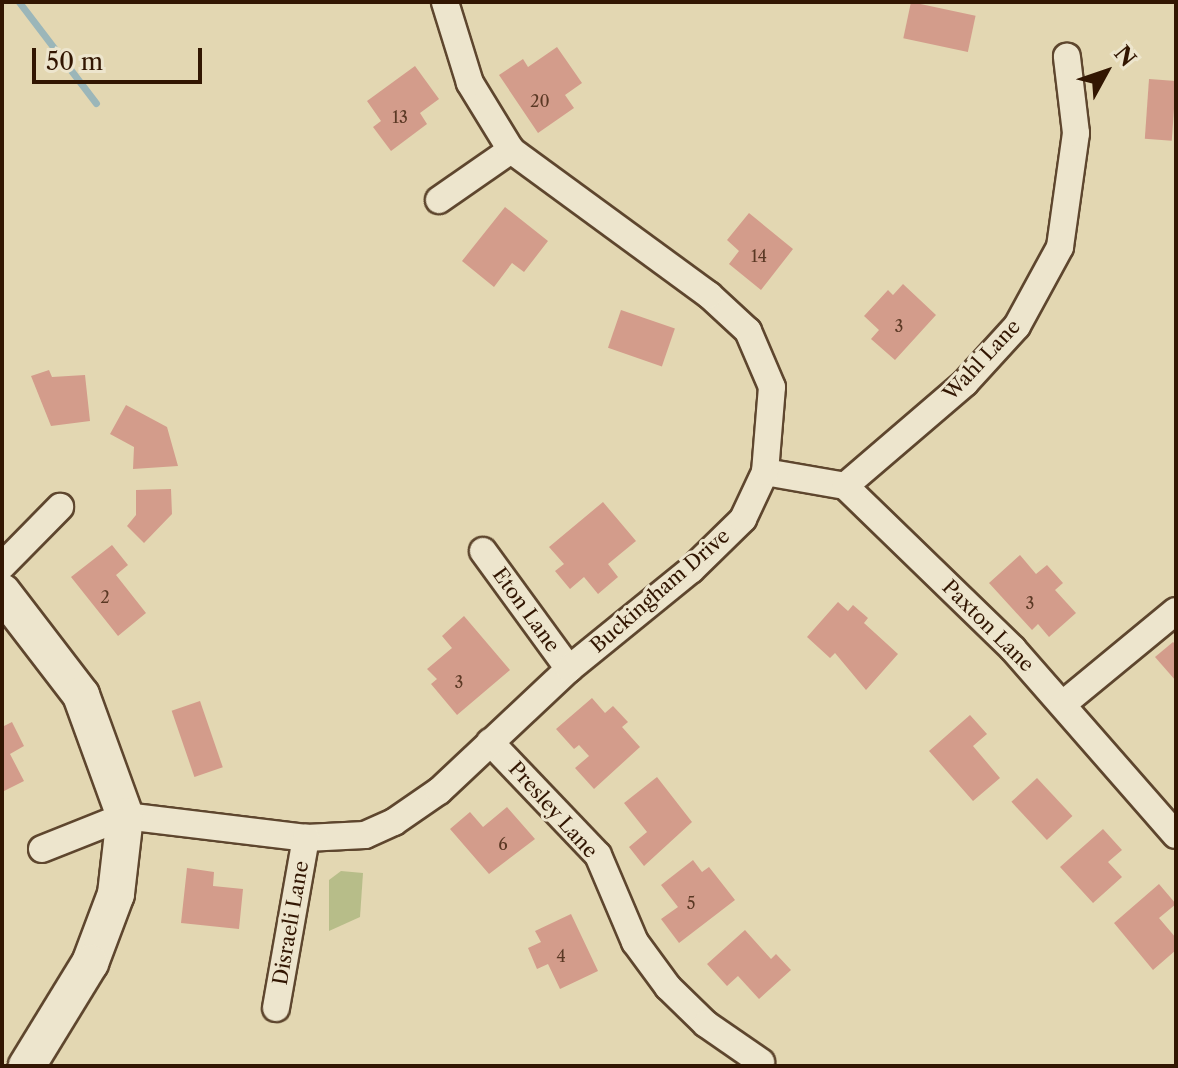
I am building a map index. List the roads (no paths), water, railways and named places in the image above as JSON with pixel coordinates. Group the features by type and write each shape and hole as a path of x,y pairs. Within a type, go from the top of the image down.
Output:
{"street":[{"name":"Buckingham Drive","path":"125,816 306,838 365,835 394,822 439,791 569,669 691,570 743,519 765,472 772,387 748,331 709,295 511,150 470,83 445,2"},
{"name":"Wahl Lane","path":"845,486 965,383 1017,326 1060,247 1076,133 1067,57"},
{"path":"439,200 511,150"},
{"name":"Paxton Lane","path":"765,472 806,475 845,486 1063,704 1176,835"},
{"path":"2,566 60,507"},
{"name":"Eton Lane","path":"483,551 569,669"},
{"path":"2,592 81,695 125,816 116,894 90,963 27,1066"},
{"path":"1063,704 1176,611"},
{"name":"Presley Lane","path":"490,742 598,855 635,942 668,987 706,1024 761,1062"},
{"path":"42,849 125,816"},
{"name":"Disraeli Lane","path":"276,1008 306,838"}],"waterway":[{"path":"19,2 96,103"}]}
